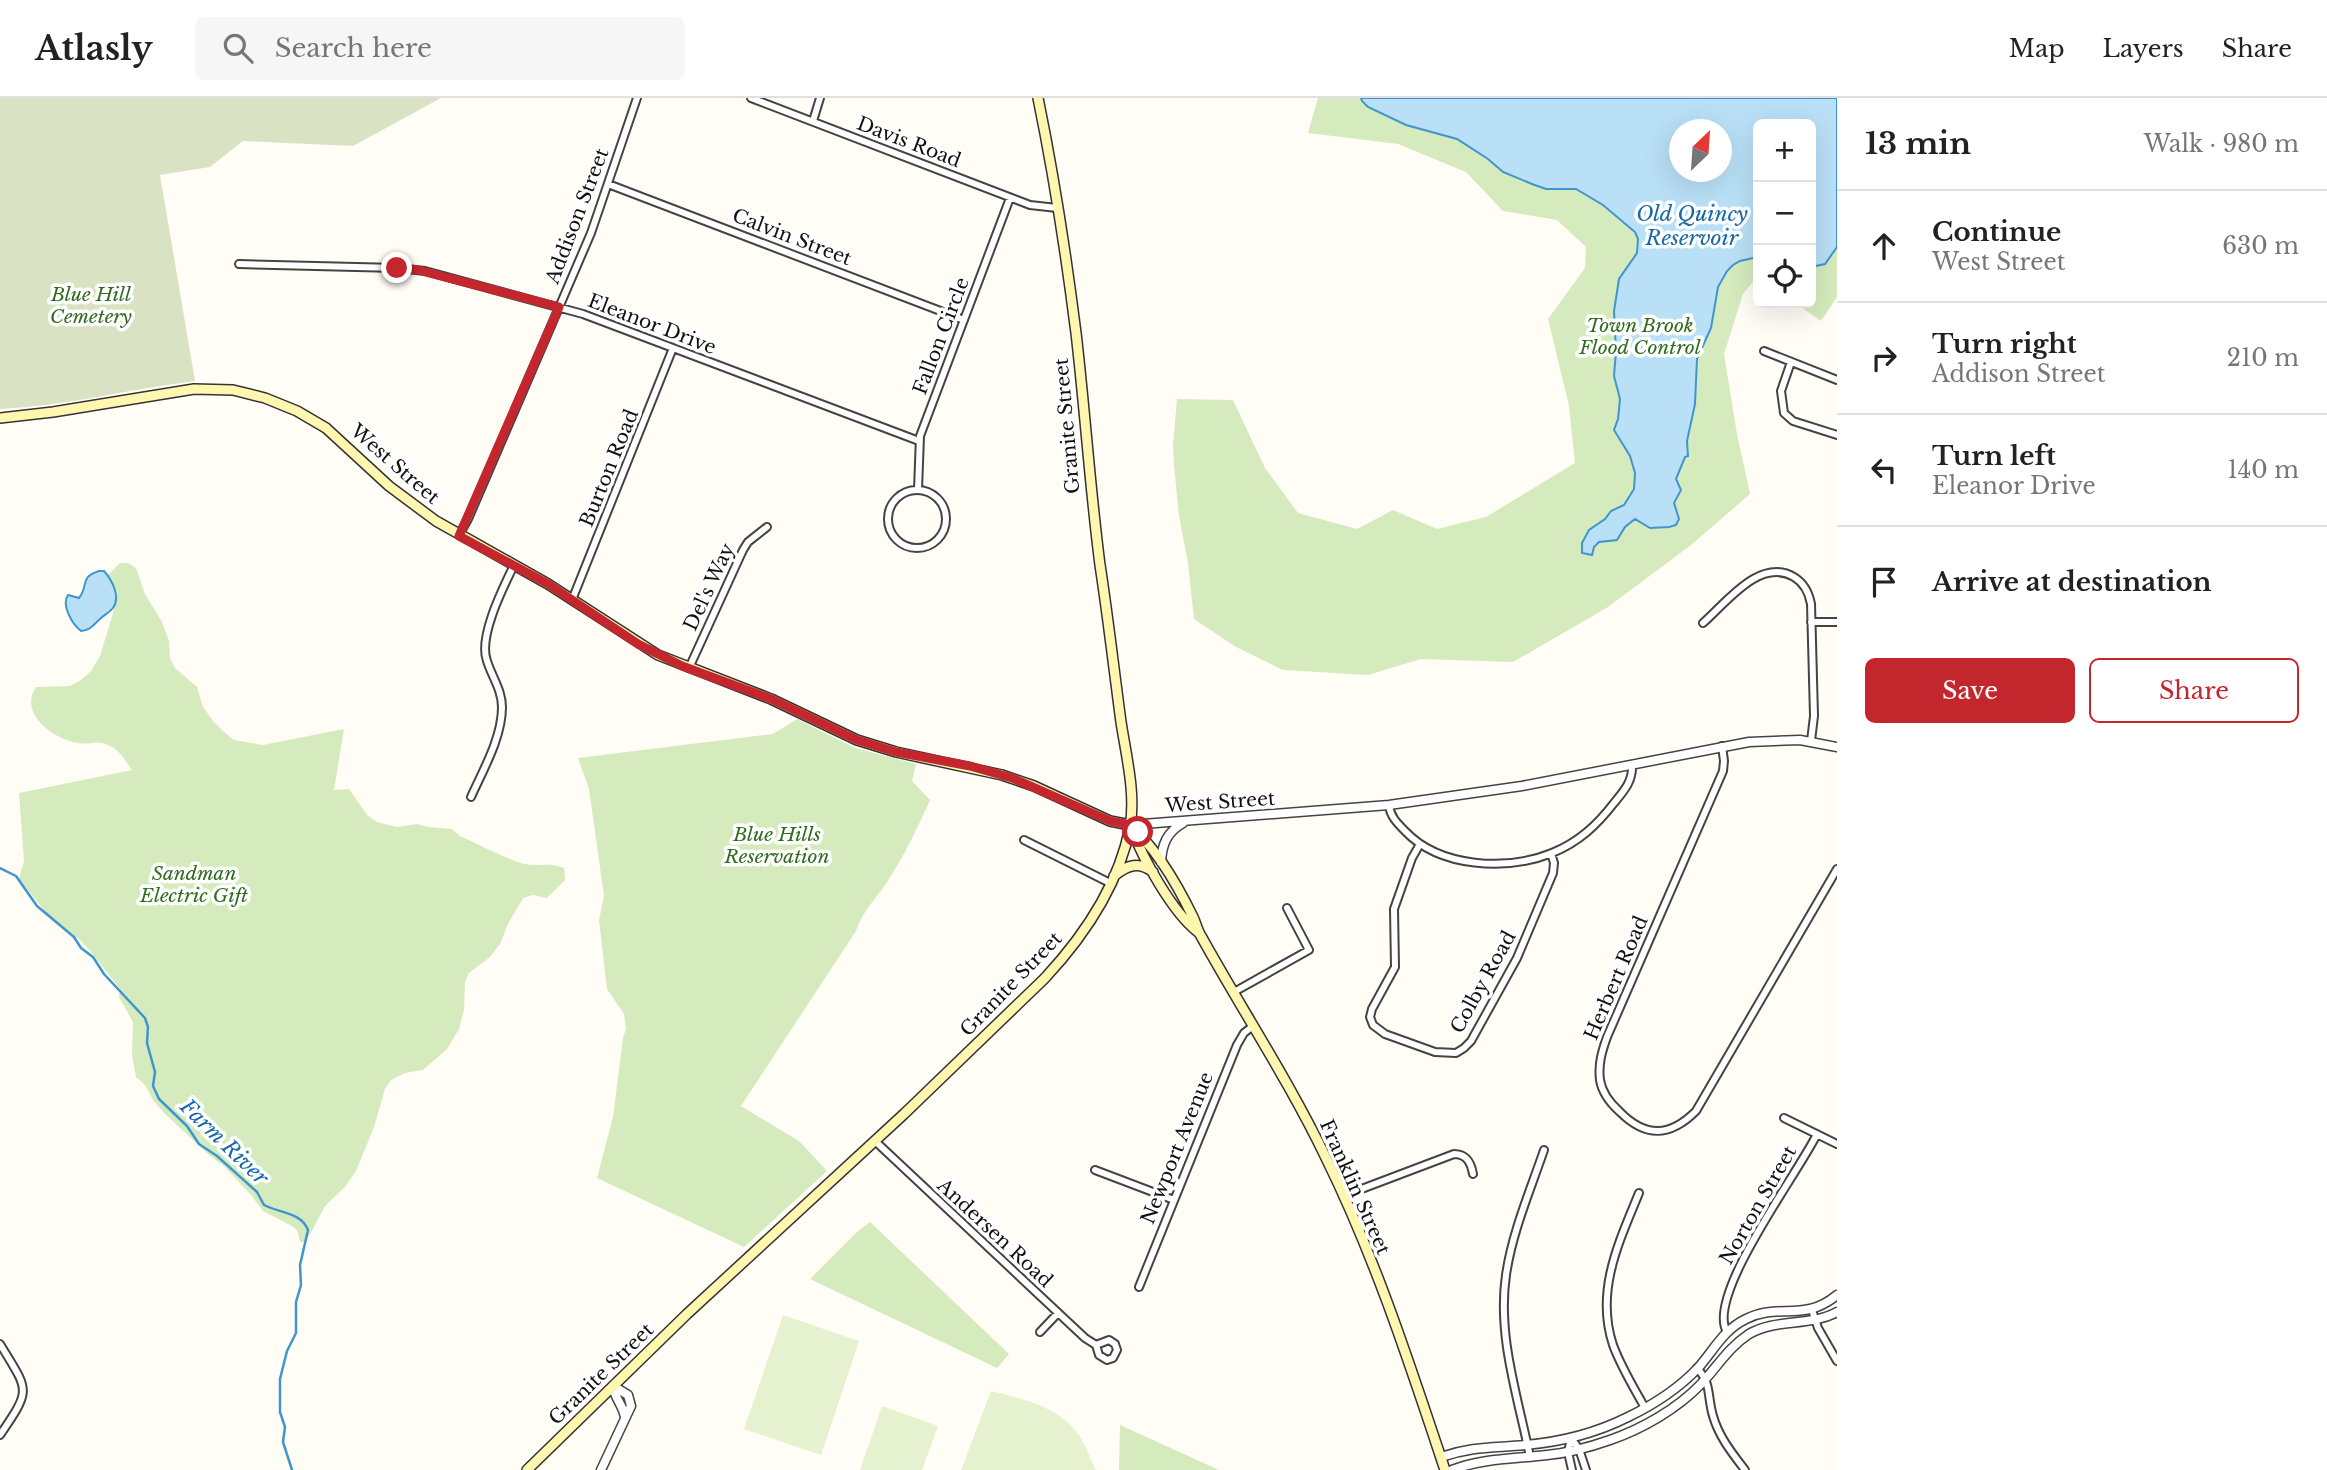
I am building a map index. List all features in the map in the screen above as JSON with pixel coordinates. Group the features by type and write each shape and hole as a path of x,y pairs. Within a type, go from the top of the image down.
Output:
{"main road":[{"name":"Granite Street","path":"527,1470 699,1303 1010,1013 1060,963 1088,926 1111,880 1130,825 1129,775 1091,494 1076,334 1058,208 1038,98"},
{"name":"West Street","path":"0,418 185,390 219,389 257,396 297,411 326,428 397,493 436,522 572,600 638,644 689,668 771,699 857,740 904,754 1002,775 1034,786 1113,822 1130,825"},
{"name":"Franklin Street","path":"1130,825 1148,842 1161,862 1311,1128 1343,1196 1383,1294 1445,1470"},
{"name":"Franklin Street","path":"1130,825 1140,848 1182,918 1199,933"},
{"path":"1111,880 1121,870 1136,864 1155,874"}],"street":[{"name":"Addison Street","path":"459,536 591,233 637,98"},
{"name":"Davis Road","path":"751,98 1010,198 1036,207 1058,208"},
{"path":"813,121 820,98"},
{"name":"Calvin Street","path":"608,184 964,320"},
{"name":"Fallon Circle","path":"919,489 919,441 1010,198"},
{"name":"Eleanor Drive","path":"239,264 412,268 583,314 919,441"},
{"name":"Burton Road","path":"572,600 673,348"},
{"path":"1764,351 1837,380"},
{"path":"1791,362 1781,391 1784,413 1793,421 1837,435"},
{"path":"919,489 940,500 946,523 942,534 933,543 914,548 902,544 893,536 888,516 891,505 899,495 919,489"},
{"name":"Del's Way","path":"689,668 743,550 752,538 767,527"},
{"path":"471,797 501,722 501,694 486,661 484,645 514,565"},
{"path":"1703,623 1756,577 1770,571 1790,575 1802,583 1809,595 1811,622 1814,716 1811,741"},
{"path":"1811,622 1837,622"},
{"name":"West Street","path":"1130,825 1389,805 1522,786 1771,740 1811,741 1837,747"},
{"name":"Herbert Road","path":"1722,747 1724,761 1721,775 1602,1050 1599,1069 1602,1087 1612,1104 1628,1119 1645,1130 1663,1131 1680,1124 1696,1111 1837,869"},
{"path":"1389,805 1395,820 1420,844 1447,857 1478,862 1512,862 1550,853 1578,839 1599,822 1630,781 1632,765"},
{"path":"1161,862 1166,839 1175,828 1186,822"},
{"path":"1024,839 1111,880"},
{"name":"Colby Road","path":"1420,844 1412,858 1394,909 1395,967 1370,1017 1373,1025 1385,1034 1446,1054 1460,1051 1471,1041 1513,966 1553,873 1554,863 1550,853"},
{"path":"1234,992 1309,950 1287,908"},
{"name":"Newport Avenue","path":"1139,1287 1237,1045 1244,1033 1254,1026"},
{"path":"1784,1118 1837,1144"},
{"name":"Norton Street","path":"1727,1332 1723,1325 1723,1310 1736,1272 1817,1135"},
{"name":"Andersen Road","path":"875,1140 1058,1314 1096,1345"},
{"path":"1530,1457 1506,1338 1504,1295 1510,1254 1544,1150"},
{"path":"1343,1196 1454,1154 1467,1158 1473,1174"},
{"path":"1095,1170 1174,1200"},
{"path":"1639,1193 1612,1262 1607,1311 1615,1350 1645,1408"},
{"path":"1441,1457 1475,1447 1528,1445 1571,1438 1614,1424 1674,1389 1698,1368 1727,1332 1750,1317 1771,1311 1812,1310 1837,1295"},
{"path":"1812,1310 1814,1320 1837,1361"},
{"path":"1452,1470 1480,1462 1568,1452 1616,1438 1686,1397 1738,1342 1757,1330 1772,1325 1814,1320 1837,1312"},
{"path":"1040,1332 1058,1314"},
{"path":"1750,1317 1757,1330"},
{"path":"0,1344 24,1391 22,1403 0,1435"},
{"path":"1698,1368 1706,1378 1712,1412 1719,1431 1745,1470"},
{"path":"601,1470 631,1406 630,1398 613,1386"},
{"path":"1654,1403 1661,1414"},
{"path":"1571,1438 1579,1449 1586,1470"},
{"path":"1571,1438 1568,1452 1572,1470"}],"green space":[{"name":"Blue Hill Cemetery","path":"0,98 441,98 353,146 243,141 210,167 160,175 195,381 0,409"},
{"name":"Town Brook Flood Control","path":"1318,98 1837,98 1837,297 1821,321 1802,308 1816,308 1816,119 1753,119 1753,282 1743,294 1724,354 1750,494 1691,545 1608,607 1513,662 1421,659 1368,675 1283,670 1236,647 1194,619 1174,465 1177,399 1233,400 1265,468 1298,513 1357,529 1393,510 1437,529 1486,517 1575,463 1569,406 1548,319 1585,268 1586,247 1557,220 1503,211 1466,172 1398,144 1308,133"},
{"name":"Sandman Electric Gift","path":"120,563 128,563 136,568 145,594 162,622 175,668 197,687 203,707 213,721 234,740 263,745 344,729 334,790 349,789 367,815 377,822 397,827 417,824 452,829 460,836 521,863 564,868 565,880 547,898 533,895 523,898 500,944 490,957 469,973 465,982 464,1010 459,1029 447,1049 423,1070 405,1073 391,1080 385,1089 374,1127 356,1171 345,1187 325,1206 306,1242 300,1242 297,1230 292,1226 263,1211 224,1166 208,1154 153,1100 145,1085 136,1077 132,1055 133,1022 119,997 120,989 92,953 48,915 19,879 24,861 19,793 132,770 121,754 110,746 69,741 49,731 35,716 32,707 36,687 70,686 91,671 100,656 117,600 115,588 108,575"},
{"name":"Blue Hills Reservation","path":"797,719 855,748 916,764 912,781 930,800 895,870 741,1106 799,1141 827,1171 744,1247 597,1178 613,1117 626,1029 624,1014 607,989 599,920 604,896 589,789 578,758 773,734"},
{"path":"870,1222 1009,1354 997,1368 810,1279"},
{"path":"783,1315 859,1341 821,1455 744,1429"},
{"path":"991,1391 1039,1405 1061,1417 1079,1435 1096,1470 961,1470"},
{"path":"882,1406 938,1426 922,1470 860,1470"},
{"path":"1120,1425 1219,1470 1119,1470"}],"water":[{"name":"Old Quincy Reservoir","path":"1361,98 1837,98 1837,247 1825,264 1816,266 1816,119 1753,119 1753,258 1733,265 1718,287 1711,328 1697,359 1695,404 1687,441 1688,456 1685,457 1676,479 1681,490 1674,503 1679,519 1676,525 1650,528 1635,519 1625,527 1617,540 1599,542 1592,555 1582,553 1582,543 1589,530 1605,519 1611,511 1624,505 1634,489 1635,473 1630,456 1614,430 1620,399 1614,376 1614,311 1619,279 1637,253 1638,239 1635,232 1603,205 1576,189 1546,189 1532,184 1503,172 1457,139 1406,125 1368,107"},
{"path":"104,571 112,584 116,594 115,604 92,627 81,631 68,614 66,599 68,595 79,598 89,576"}],"waterway":[{"name":"Farm River","path":"0,868 16,876 37,906 74,937 145,1018 148,1027 147,1043 155,1072 153,1086 159,1099 187,1126 199,1144 217,1156 257,1192 264,1205 295,1216 308,1230 300,1265 301,1285 296,1302 296,1333 287,1351 280,1379 280,1412 285,1427 283,1442 292,1470"}],"route":[{"path":"397,268 418,270 559,307 459,536 548,584 638,644 682,666 771,699 857,740 896,752 970,766 1012,778 1110,821 1130,825 1138,832"}]}
